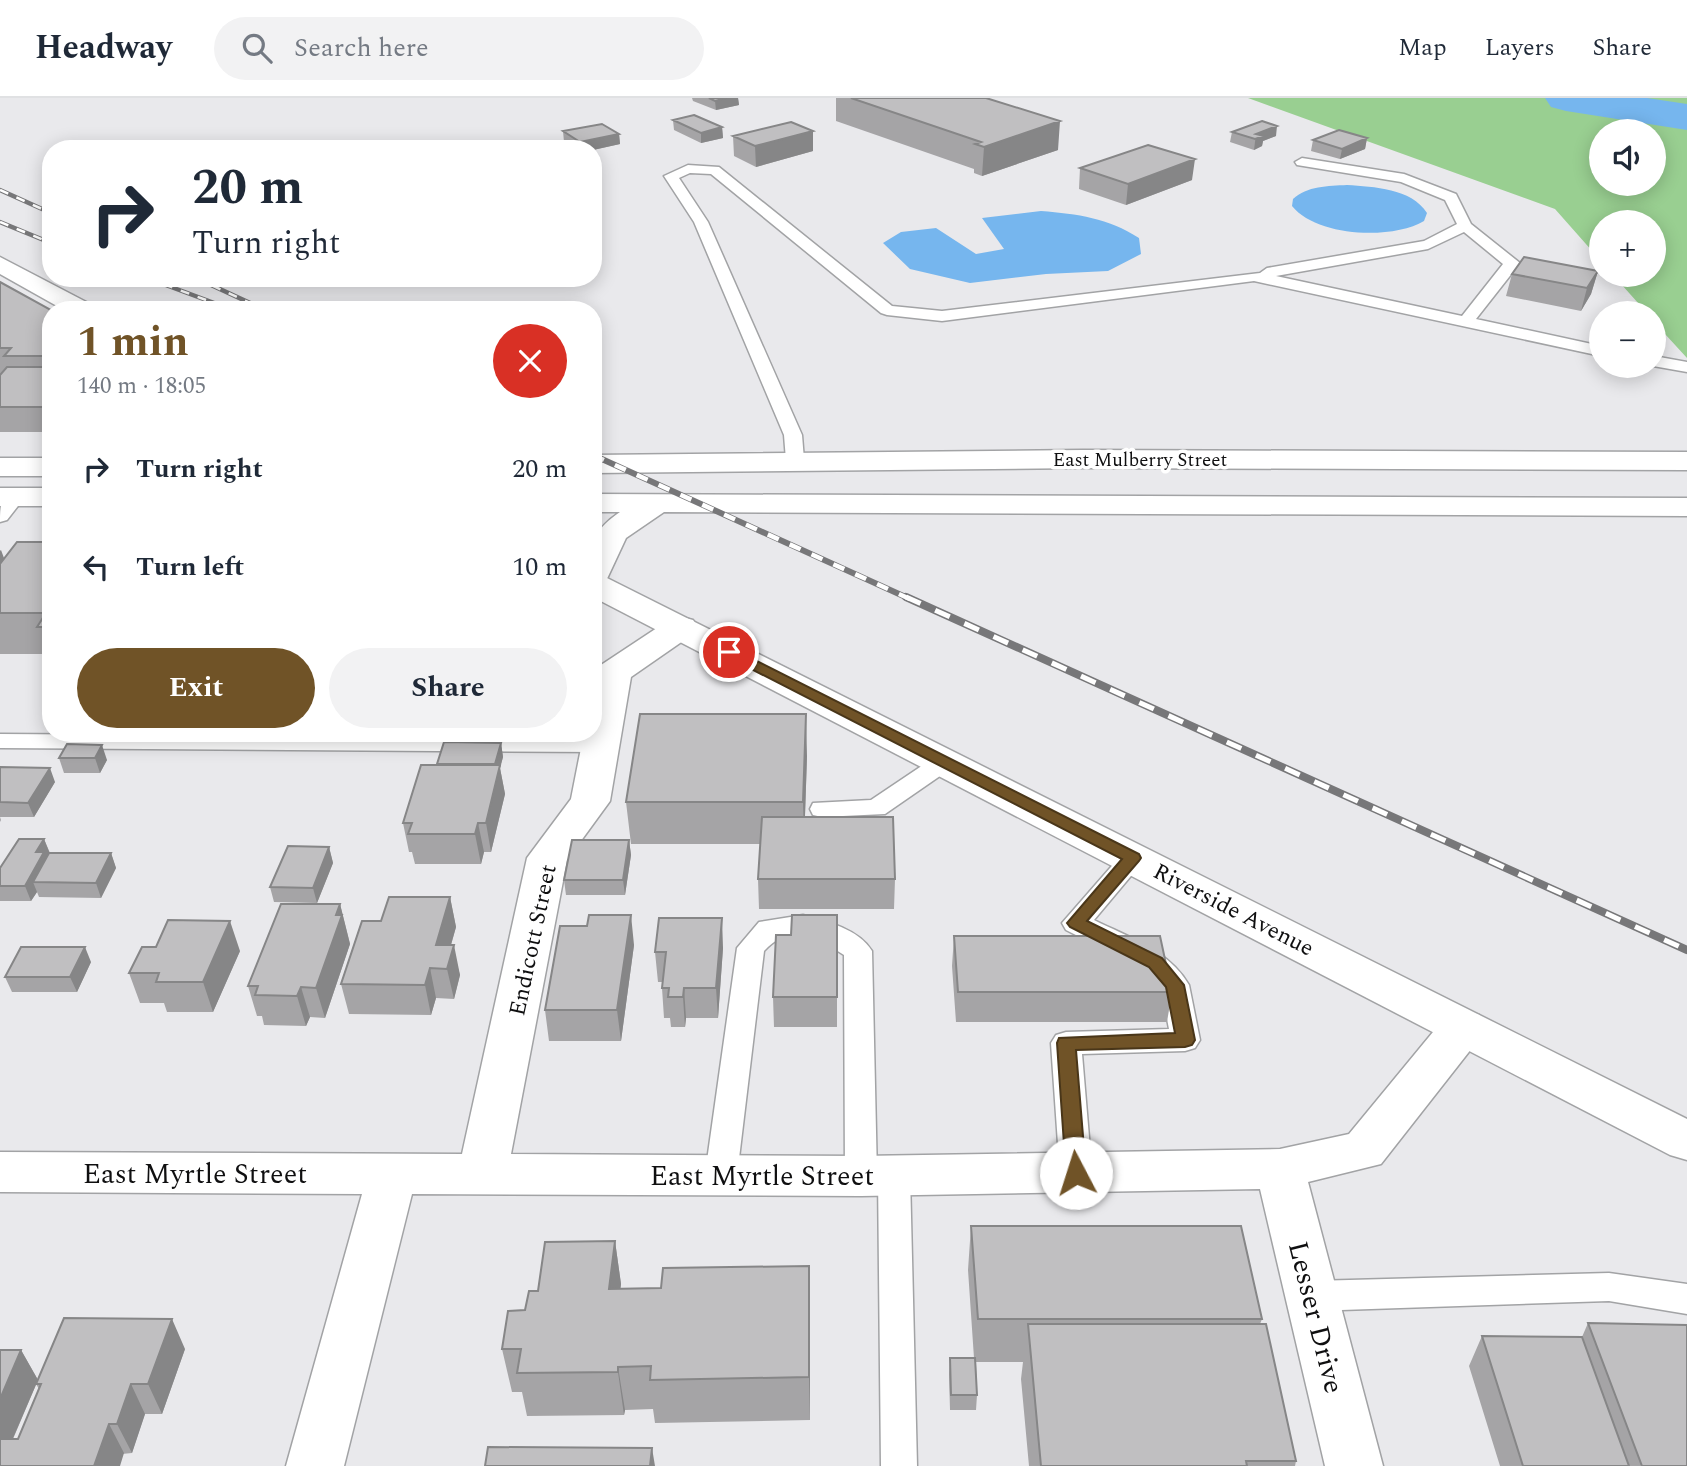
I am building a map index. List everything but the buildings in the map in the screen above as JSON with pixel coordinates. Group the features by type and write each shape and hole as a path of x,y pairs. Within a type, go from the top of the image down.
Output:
{"main road":[{"path":"0,264 67,301"},
{"name":"East Mulberry Street","path":"602,464 795,460 1687,461"},
{"path":"0,467 42,467"},
{"path":"5,503 42,498"},
{"path":"602,503 1687,507"},
{"path":"602,550 611,534 657,504"},
{"name":"Riverside Avenue","path":"602,588 1687,1141"},
{"name":"Endicott Street","path":"602,731 614,673 681,627"},
{"name":"Endicott Street","path":"482,1175 547,858 590,802 600,742"},
{"name":"East Myrtle Street","path":"0,1172 878,1176 1280,1169 1364,1150 1463,1027"},
{"name":"Lesser Drive","path":"1280,1169 1354,1466"},
{"path":"315,1466 392,1174"}],"lane":[{"path":"1302,162 1404,178 1451,197 1465,226 1512,263 1466,321"},
{"path":"795,460 793,435 701,222 671,176 688,169 714,170 887,310 942,316 1254,276 1428,245 1465,226"},
{"path":"1254,276 1589,348"},
{"path":"1666,363 1687,367"},
{"path":"0,741 42,741"},
{"path":"120,742 599,746"},
{"path":"822,809 876,808 944,761"},
{"path":"1076,1173 1066,1043 1185,1040 1175,985 1155,963 1076,923 1133,858"},
{"path":"721,1175 751,948 769,929 803,924 832,934 858,951 899,1466"},
{"path":"1312,1296 1609,1287 1687,1299"}],"green space":[{"path":"1248,98 1687,98 1687,358 1666,335 1666,301 1636,301 1624,287 1666,287 1666,210 1589,210 1589,247 1555,209"}],"water":[{"path":"1347,185 1391,190 1412,198 1427,213 1424,221 1393,231 1355,232 1319,224 1292,206 1293,199 1305,191"},
{"path":"1041,211 1080,216 1116,226 1139,238 1141,254 1108,271 1046,274 970,283 910,269 883,243 901,232 936,228 976,254 1004,249 982,218"}],"waterway":[{"path":"1566,98 1687,117"}],"railway":[{"path":"0,190 42,209"},
{"path":"0,222 42,239"},
{"path":"171,287 209,301"},
{"path":"215,287 246,301"},
{"path":"602,459 910,599"},
{"path":"906,597 1687,950"}],"route":[{"path":"729,652 1133,858 1076,923 1155,963 1175,985 1185,1040 1066,1043 1076,1173"}]}
